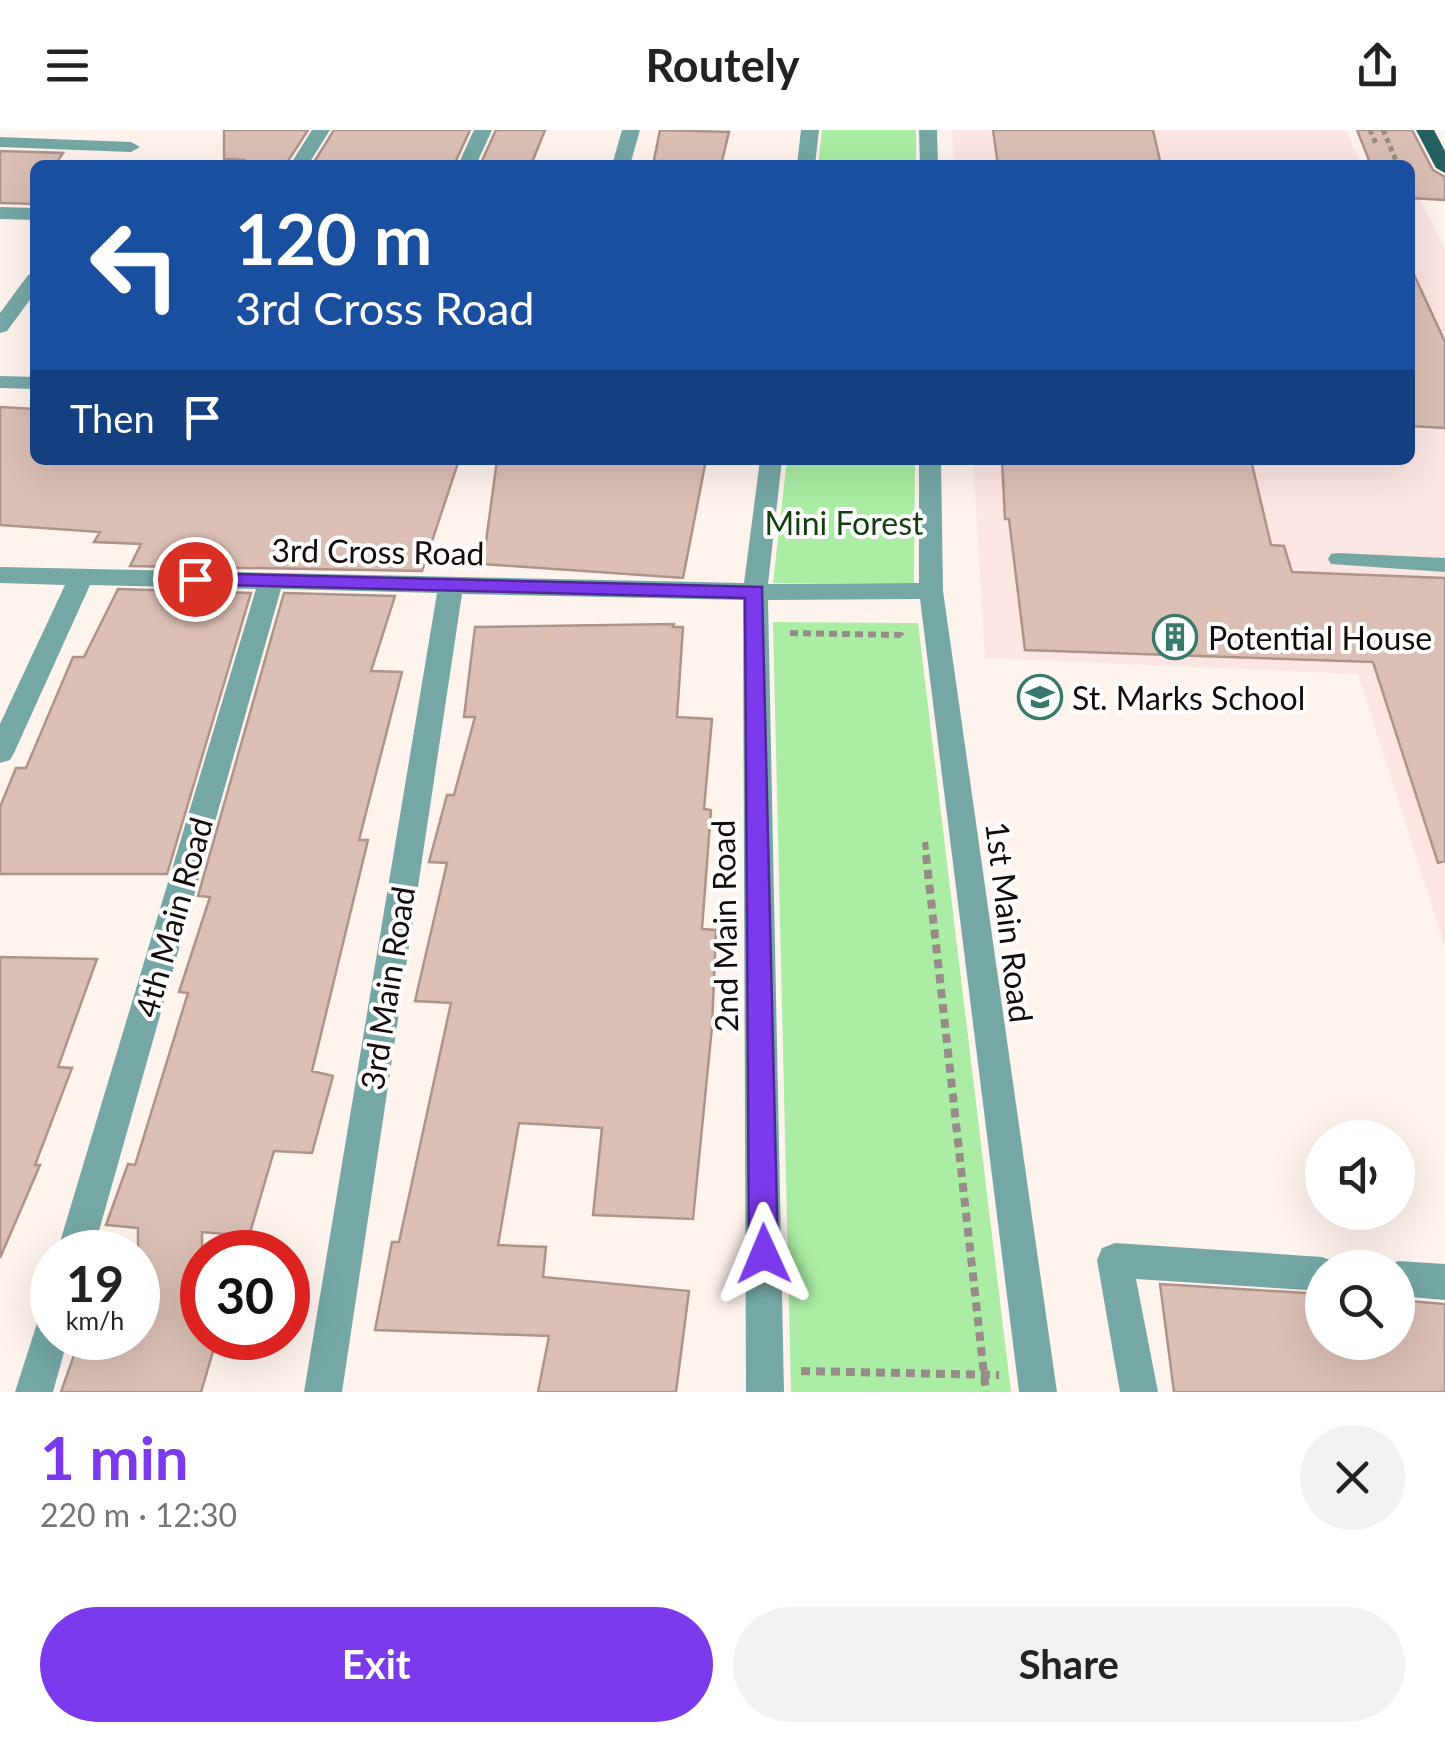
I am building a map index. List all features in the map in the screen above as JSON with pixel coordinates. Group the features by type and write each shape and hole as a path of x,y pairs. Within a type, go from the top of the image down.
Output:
{"main road":[{"path":"1425,130 1445,168"}],"street":[{"path":"122,160 143,130"},
{"path":"302,160 321,130"},
{"path":"469,160 484,130"},
{"path":"623,160 631,130"},
{"path":"807,160 810,130"},
{"path":"928,130 928,160"},
{"path":"0,142 130,148"},
{"path":"0,213 30,214"},
{"path":"0,289 30,286"},
{"path":"0,327 30,289"},
{"path":"0,382 30,383"},
{"name":"2nd Main Road","path":"765,1381 755,592 770,465"},
{"name":"1st Main Road","path":"930,465 931,591 1037,1384"},
{"name":"3rd Cross Road","path":"0,575 755,592 931,591"},
{"path":"0,753 81,577"},
{"name":"4th Main Road","path":"81,1230 271,581"},
{"name":"3rd Main Road","path":"323,1392 451,585"},
{"path":"1139,1392 1115,1260 1305,1273"},
{"path":"1415,1280 1445,1282"},
{"path":"34,1392 43,1360"}],"lane":[{"path":"1338,559 1445,565"}],"path":[{"path":"1370,130 1378,148"},
{"path":"1382,130 1396,160"},
{"path":"901,635 904,654"},
{"path":"923,829 986,1392"},
{"path":"765,1381 984,1374 1037,1384"}],"shaded area":[{"path":"952,130 1346,130 1359,160 954,160"},
{"path":"1418,196 1445,248 1445,947 1358,674 985,658 973,465 1415,465"}],"green space":[{"path":"822,130 916,130 916,160 819,160"},
{"name":"Mini Forest","path":"786,465 915,465 914,583 773,583"},
{"name":"Mini Forest","path":"773,622 918,623 1011,1392 791,1392"}],"building":[{"path":"224,130 308,130 289,160 224,159"},
{"path":"334,130 470,130 456,160 315,160"},
{"path":"496,130 545,130 533,160 482,160"},
{"path":"660,130 729,132 722,160 654,160"},
{"path":"993,130 1153,130 1160,160 997,160"},
{"path":"1357,130 1412,130 1433,170 1445,177 1445,200 1415,198 1415,160 1369,160"},
{"path":"0,151 63,153 58,160 30,160 30,204 0,203"},
{"path":"1415,277 1445,342 1445,428 1415,426"},
{"path":"0,407 30,409 30,465 457,465 422,571 130,566 141,544 94,542 100,532 0,525"},
{"path":"496,465 705,465 683,578 483,564"},
{"path":"1002,465 1252,465 1271,545 1284,546 1292,572 1445,578 1445,861 1438,863 1373,662 1025,650 1009,519 1005,519"},
{"path":"118,589 251,593 167,874 0,874 0,807 16,768 26,768 73,657 84,657"},
{"path":"284,593 395,596 371,671 402,672 359,840 368,840 312,1071 333,1076 312,1153 274,1151 251,1230 180,1230 180,1360 210,1360 201,1392 61,1392 72,1360 160,1360 160,1230 106,1225 128,1164 135,1165 188,993 179,992 210,897 198,896"},
{"path":"674,624 673,627 683,627 677,717 712,719 704,809 711,810 702,929 716,930 712,1027 693,1219 593,1215 602,1128 519,1123 498,1245 546,1247 543,1277 689,1291 676,1392 538,1392 549,1336 375,1330 392,1242 399,1242 451,1003 415,1001 447,863 429,862 447,795 454,795 475,717 464,717 475,627"},
{"path":"0,957 97,959 58,1067 72,1068 35,1165 40,1165 0,1258"},
{"path":"1160,1284 1305,1293 1305,1360 1415,1360 1415,1301 1445,1304 1445,1392 1174,1392"}],"place":[{"name":"Potential House","path":"1175,637"},
{"name":"St. Marks School","path":"1040,697"}],"route":[{"path":"195,579 755,592 764,1254"}]}
